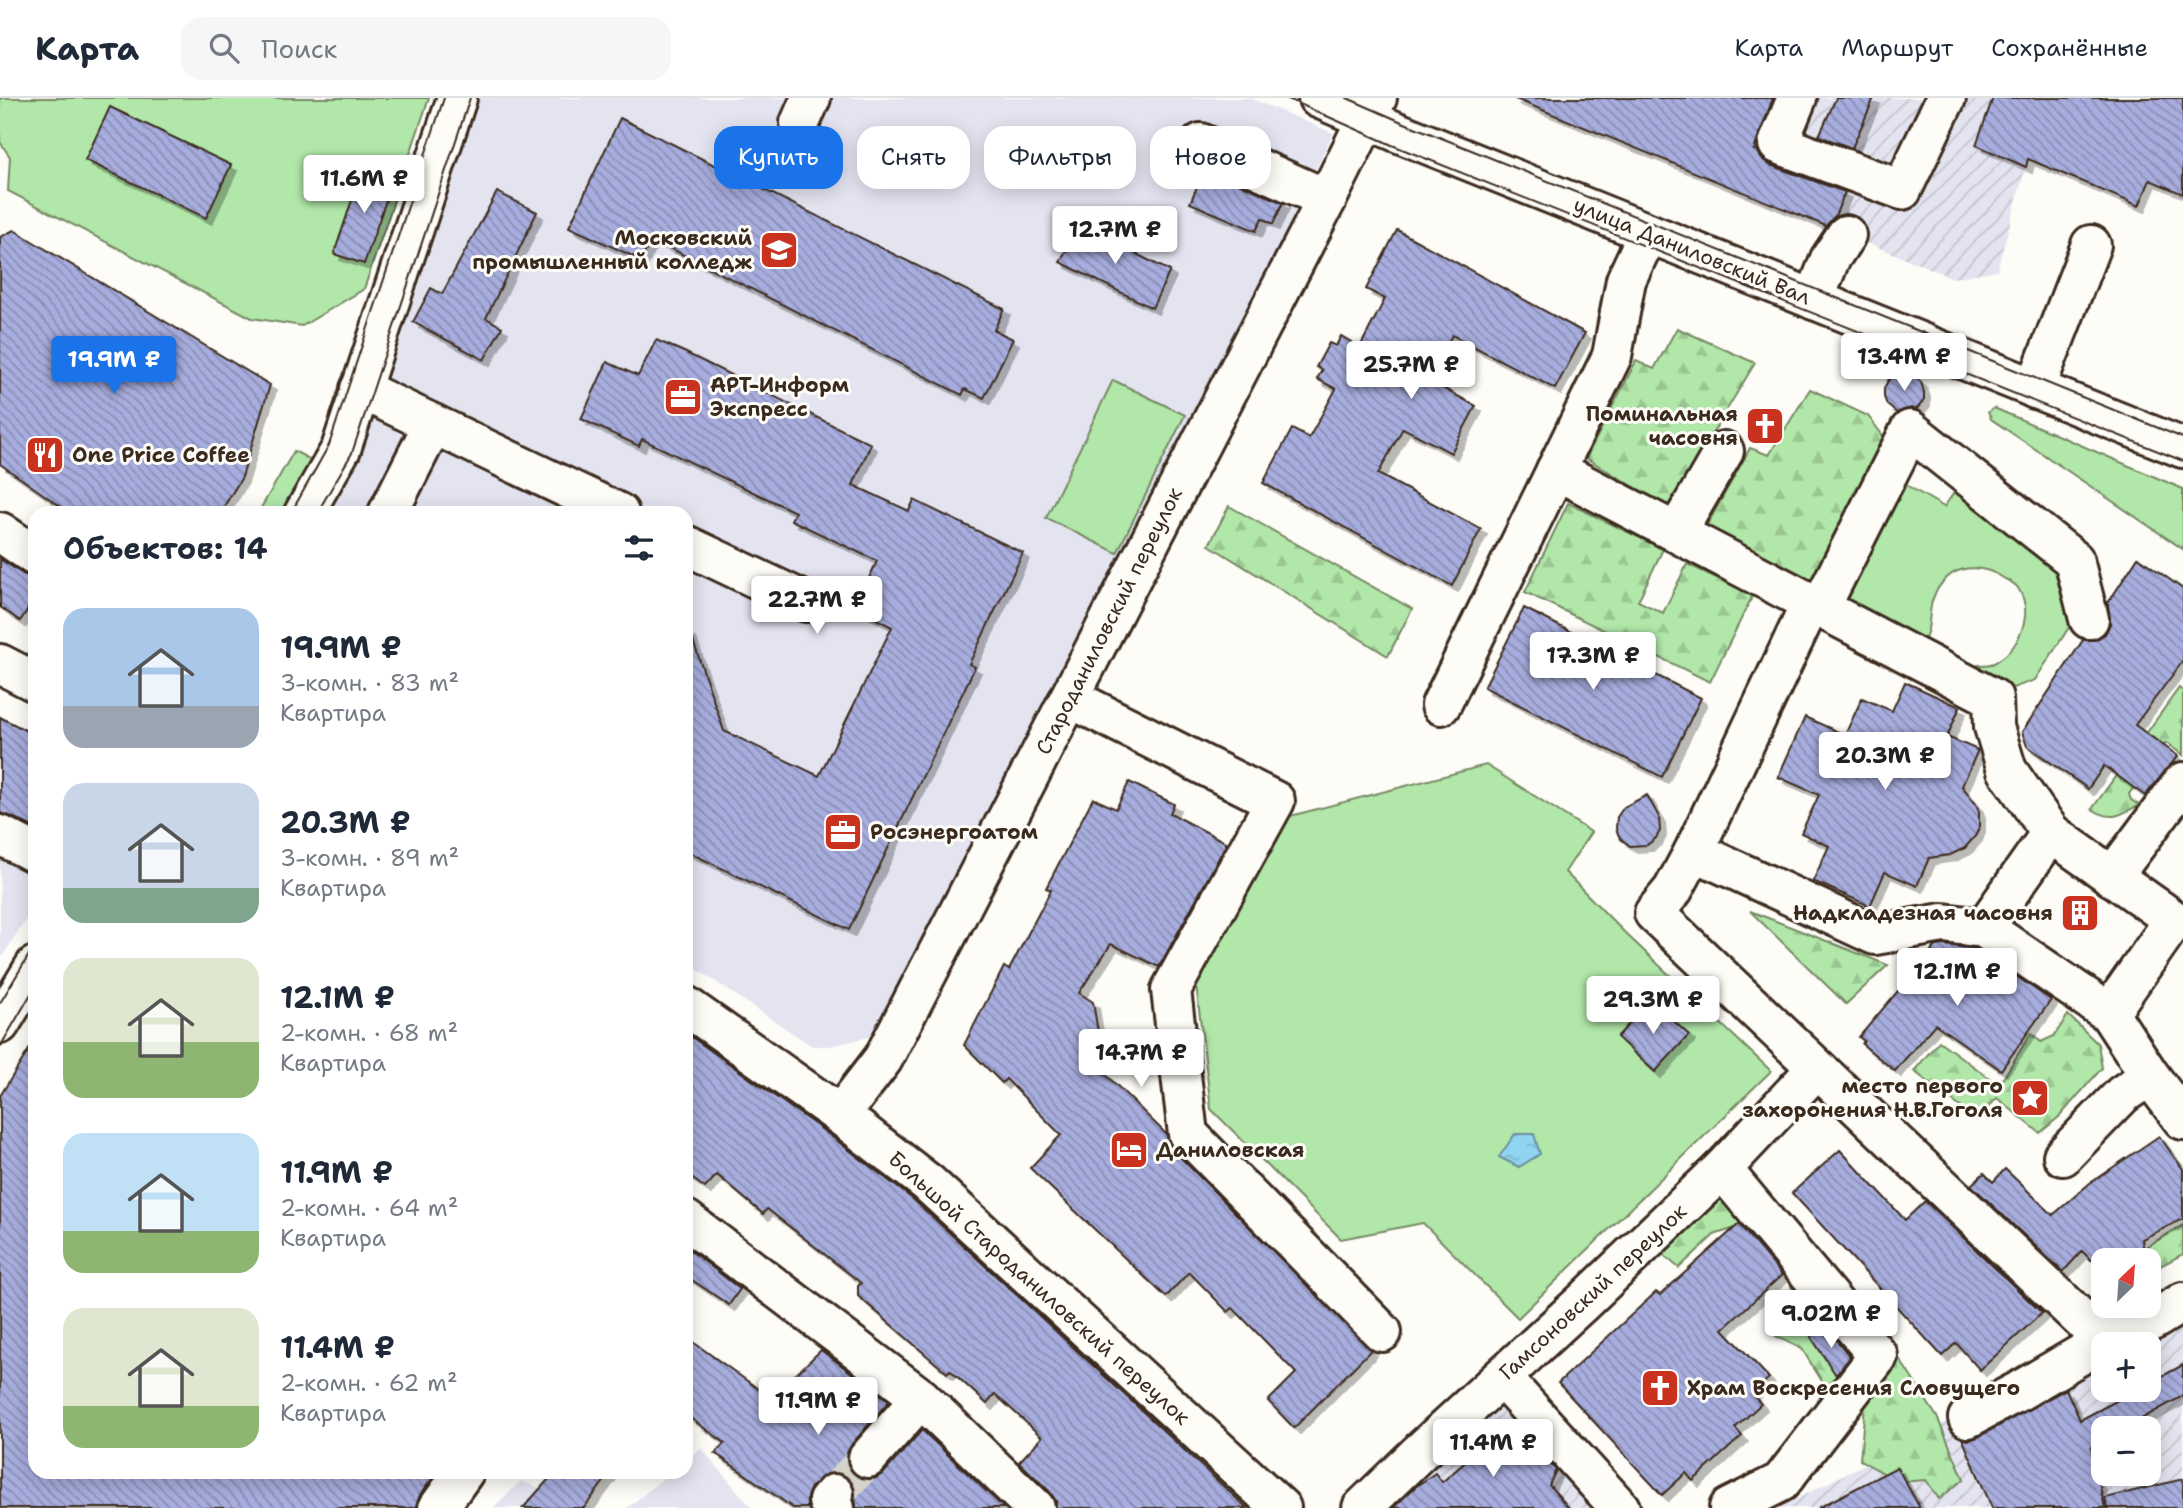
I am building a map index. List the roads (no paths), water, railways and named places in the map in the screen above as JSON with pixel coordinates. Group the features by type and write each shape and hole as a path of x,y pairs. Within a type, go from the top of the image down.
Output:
{"street":[{"path":"308,506 341,449 457,98"},
{"name":"улица Даниловский Вал","path":"1318,98 1372,109 1648,233 2183,448"},
{"path":"1797,98 1778,144 1902,190 1946,98"},
{"name":"Староданиловский переулок","path":"840,1115 883,1059 1372,109"},
{"path":"1271,174 1327,199"},
{"path":"1441,705 1612,356 1626,280 1648,233"},
{"path":"1814,300 1830,259 1846,234"},
{"path":"2035,389 2091,245"},
{"path":"360,389 604,506"},
{"path":"392,506 433,424"},
{"path":"2090,619 2074,561 1910,430 1816,606 1764,736 1673,890 1654,913 1816,1069 1860,1117 2094,1332"},
{"path":"1677,532 1724,451"},
{"path":"1556,470 1993,698 1994,727 2007,770 2050,833 2178,920 2109,1013"},
{"path":"0,532 28,551"},
{"path":"693,548 806,601"},
{"path":"0,664 28,678"},
{"path":"1070,698 1281,790 1171,990 1188,1134 1382,1332"},
{"path":"2112,877 2183,782"},
{"path":"1984,928 2050,833"},
{"path":"0,835 28,849"},
{"path":"1694,851 1875,935 1943,923 1984,928 2109,1013 2150,1076 2183,1120"},
{"path":"0,1024 28,978"},
{"name":"Большой Староданиловский переулок","path":"693,1011 840,1115 928,1182 1281,1508"},
{"name":"Гамсоновский переулок","path":"1362,1508 1411,1442 1502,1378 1722,1169 1816,1069"},
{"path":"2063,1156 2123,1094 2150,1076"},
{"path":"1722,1169 1878,1356 1781,1482 1729,1508"},
{"path":"693,1225 921,1398 1035,1508"},
{"path":"2126,1332 2152,1321 2183,1302"},
{"path":"1968,1418 2091,1349"},
{"path":"1502,1378 1620,1508"},
{"path":"868,1458 921,1398"},
{"path":"439,1508 459,1479"}],"water":[{"path":"1515,1134 1534,1134 1540,1154 1519,1167 1499,1157"}],"tunnel":[{"path":"834,1494 868,1458"}],"tram line":[{"path":"295,506 329,445 444,98"},
{"path":"321,506 352,453 470,98"},
{"path":"1286,98 1392,145 2183,461"},
{"path":"1347,98 2183,438"},
{"path":"0,1003 28,957"},
{"path":"0,1047 28,999"}],"place":[{"name":"Московский промышленный колледж","path":"779,250"},
{"name":"АРТ-Информ Экспресс","path":"683,397"},
{"name":"Поминальная часовня","path":"1765,426"},
{"name":"One Price Coffee","path":"45,455"},
{"name":"Росэнергоатом","path":"843,832"},
{"name":"Надкладезная часовня","path":"2080,913"},
{"name":"место первого захоронения Н.В.Гоголя","path":"2030,1098"},
{"name":"Даниловская","path":"1129,1150"},
{"name":"Храм Воскресения Словущего","path":"1660,1388"}]}
